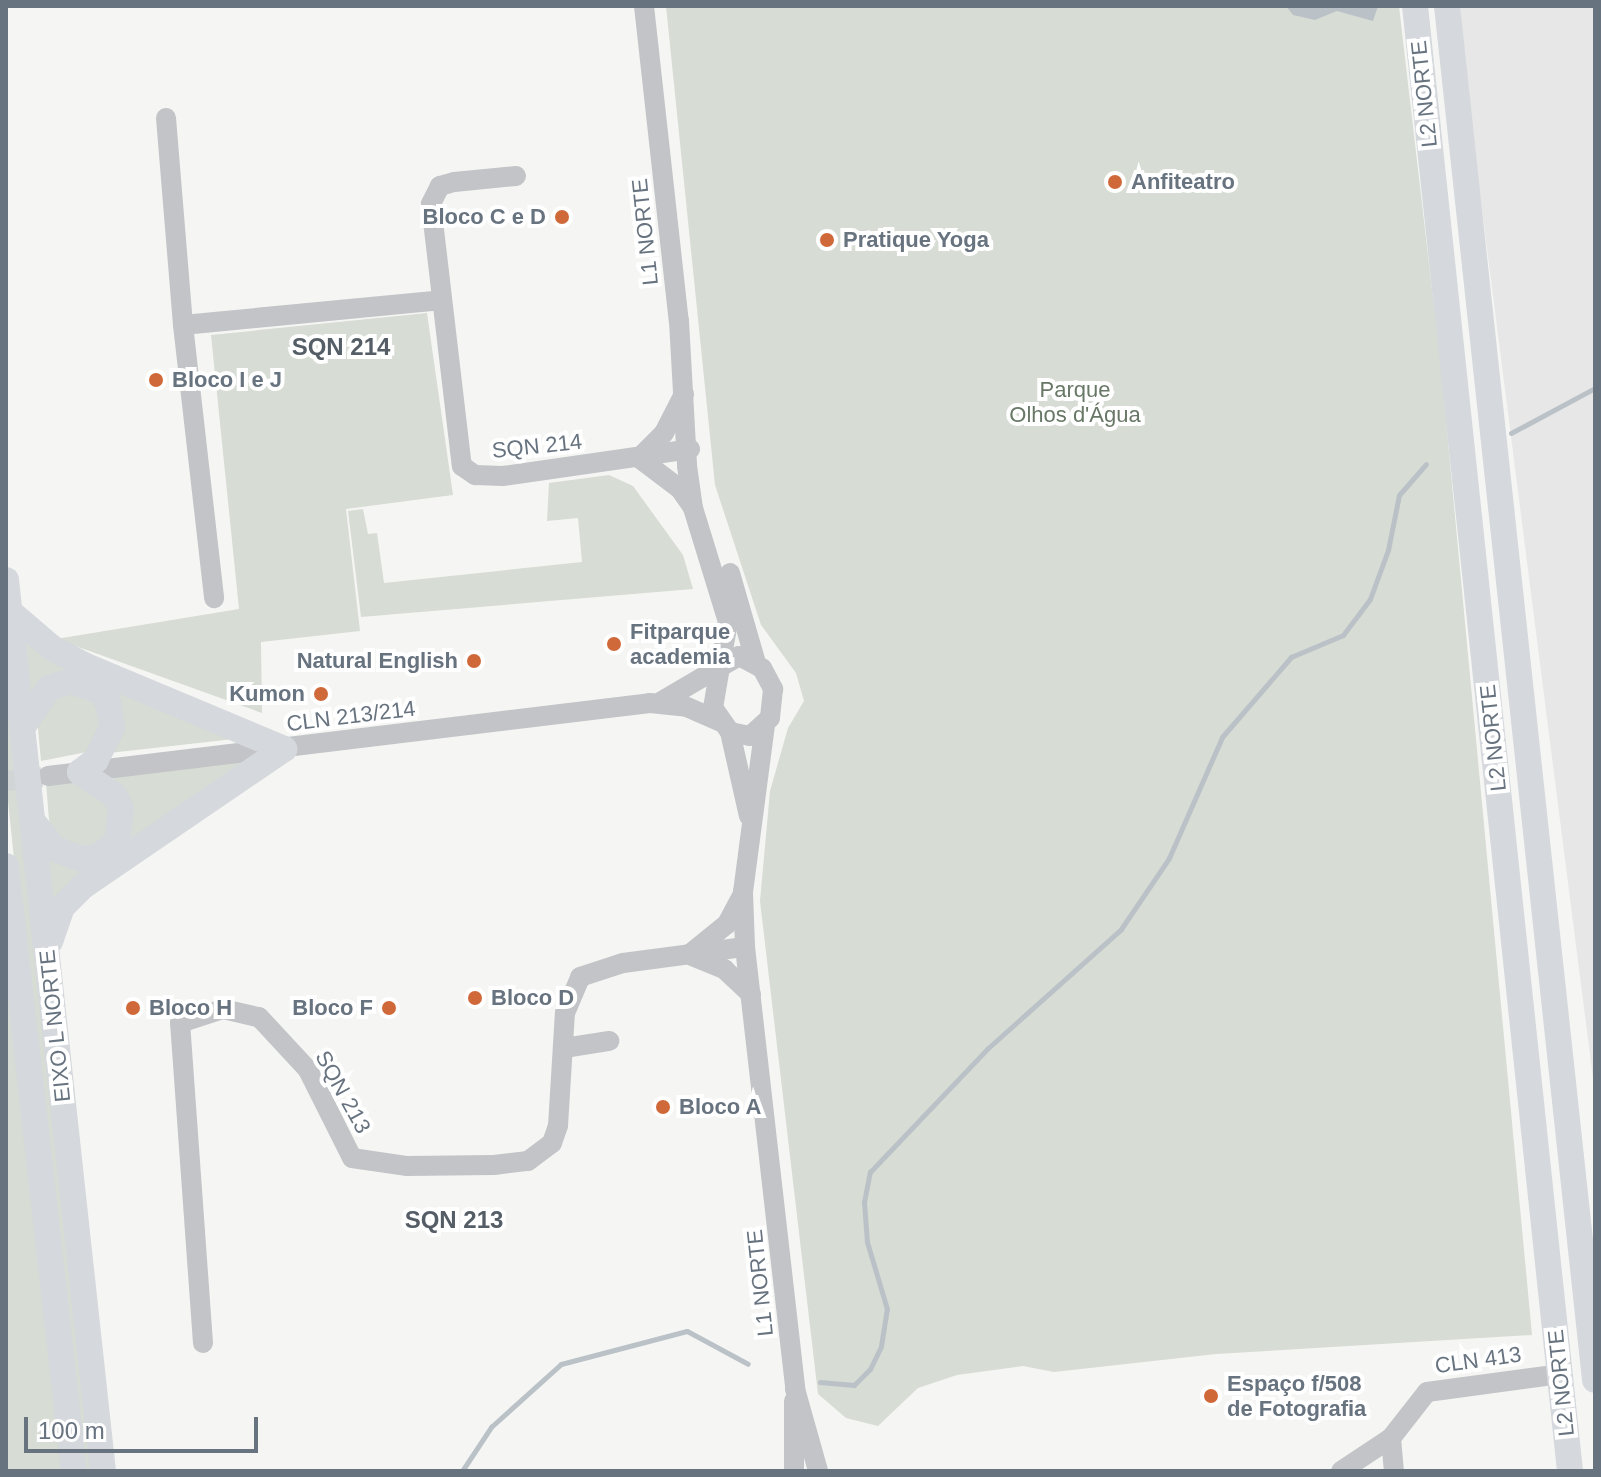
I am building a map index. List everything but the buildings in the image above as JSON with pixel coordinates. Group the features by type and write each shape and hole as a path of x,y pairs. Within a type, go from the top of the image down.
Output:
{"main road":[{"name":"L2 NORTE","path":"1415,6 1570,1471"},
{"name":"L2 NORTE","path":"1447,6 1595,1377"},
{"name":"EIXO L NORTE","path":"6,580 103,1471"},
{"path":"9,611 52,648 86,666 284,749"},
{"path":"24,725 49,688 72,681 99,691 108,702 112,728 96,760 80,772 114,795 121,809 122,830 112,848 99,856 70,857 55,849 34,823"},
{"path":"47,951 57,915 83,886 284,749"},
{"name":"EIXO L NORTE","path":"6,866 74,1471"}],"street":[{"name":"L1 NORTE","path":"644,8 685,392 693,508 725,600 728,640 720,667"},
{"path":"166,118 183,325 214,598"},
{"name":"SQN 214","path":"516,176 454,182 434,194 460,459 467,471 503,476 690,449"},
{"path":"183,325 442,300"},
{"path":"685,392 664,433 639,458 680,489 693,508"},
{"name":"L1 NORTE","path":"690,449 699,463 756,663"},
{"path":"739,656 756,663 773,689 774,709 765,725 750,736 725,726 713,697 720,667 739,656"},
{"name":"CLN 213/214","path":"48,776 660,702 720,667"},
{"name":"CLN 213/214","path":"660,702 725,726"},
{"name":"L1 NORTE","path":"765,725 743,892 745,947 756,1031 771,1093 773,1173 795,1389 794,1471"},
{"name":"L1 NORTE","path":"725,726 751,827"},
{"path":"688,955 727,924 743,892"},
{"name":"SQN 213","path":"203,1343 180,1023 223,1009 259,1017 308,1070 352,1158 407,1166 494,1165 543,1154 558,1126 565,1013 580,977 623,963 745,947"},
{"path":"688,955 724,969 751,994"},
{"path":"564,1048 609,1041"},
{"name":"CLN 413","path":"1341,1471 1391,1438 1418,1398 1437,1388 1560,1374"},
{"name":"L1 NORTE","path":"795,1389 818,1471"},
{"path":"1391,1438 1394,1471"}],"shaded area":[{"path":"1286,6 1378,6 1373,21 1337,11 1315,20 1293,15"},
{"path":"1460,6 1595,6 1595,1094 1467,92"}],"green space":[{"name":"Parque Olhos d'Água","path":"666,6 1399,6 1441,367 1532,1335 1216,1354 1054,1372 1023,1366 957,1375 918,1388 878,1426 846,1418 818,1394 760,901 770,791 788,728 804,701 796,673 761,625 715,485"},
{"path":"427,313 453,495 346,509 360,631 261,642 262,713 56,639 239,609 211,335"},
{"path":"609,475 633,486 683,555 693,589 361,617 348,511 363,509 368,534 377,533 384,583 582,562 578,518 547,521 549,483"},
{"path":"26,636 252,737 109,753 100,683 26,706"},
{"path":"6,680 93,1471 80,1471 50,1204 6,782"},
{"path":"49,694 90,695 105,725 87,752 41,761 37,718"},
{"path":"266,756 49,927 40,840 106,858 123,789 112,777"},
{"path":"46,782 78,782 109,796 116,827 96,848 59,844 49,820"},
{"path":"6,943 63,1471 6,1471"}],"waterway":[{"path":"1511,433 1595,388"},
{"path":"820,1382 854,1385 870,1369 881,1346 887,1309 867,1242 864,1202 870,1172 987,1049 1121,929 1169,858 1222,737 1291,657 1343,635 1370,599 1388,550 1399,495 1426,464"},
{"path":"462,1471 491,1427 561,1364 687,1331 748,1364"}],"tunnel":[{"path":"6,781 42,777"}],"place":[{"name":"Anfiteatro","path":"1115,182"},
{"name":"Bloco C e D","path":"562,217"},
{"name":"Pratique Yoga","path":"827,240"},
{"name":"Bloco I e J","path":"156,380"},
{"name":"Fitparque academia","path":"614,644"},
{"name":"Natural English","path":"474,661"},
{"name":"Kumon","path":"321,694"},
{"name":"Bloco D","path":"475,998"},
{"name":"Bloco H","path":"133,1008"},
{"name":"Bloco F","path":"389,1008"},
{"name":"Bloco A","path":"663,1107"},
{"name":"Espaço f/508 de Fotografia","path":"1211,1396"}],"district":[{"name":"SQN 214","path":"341,347"},
{"name":"SQN 213","path":"454,1220"}]}
